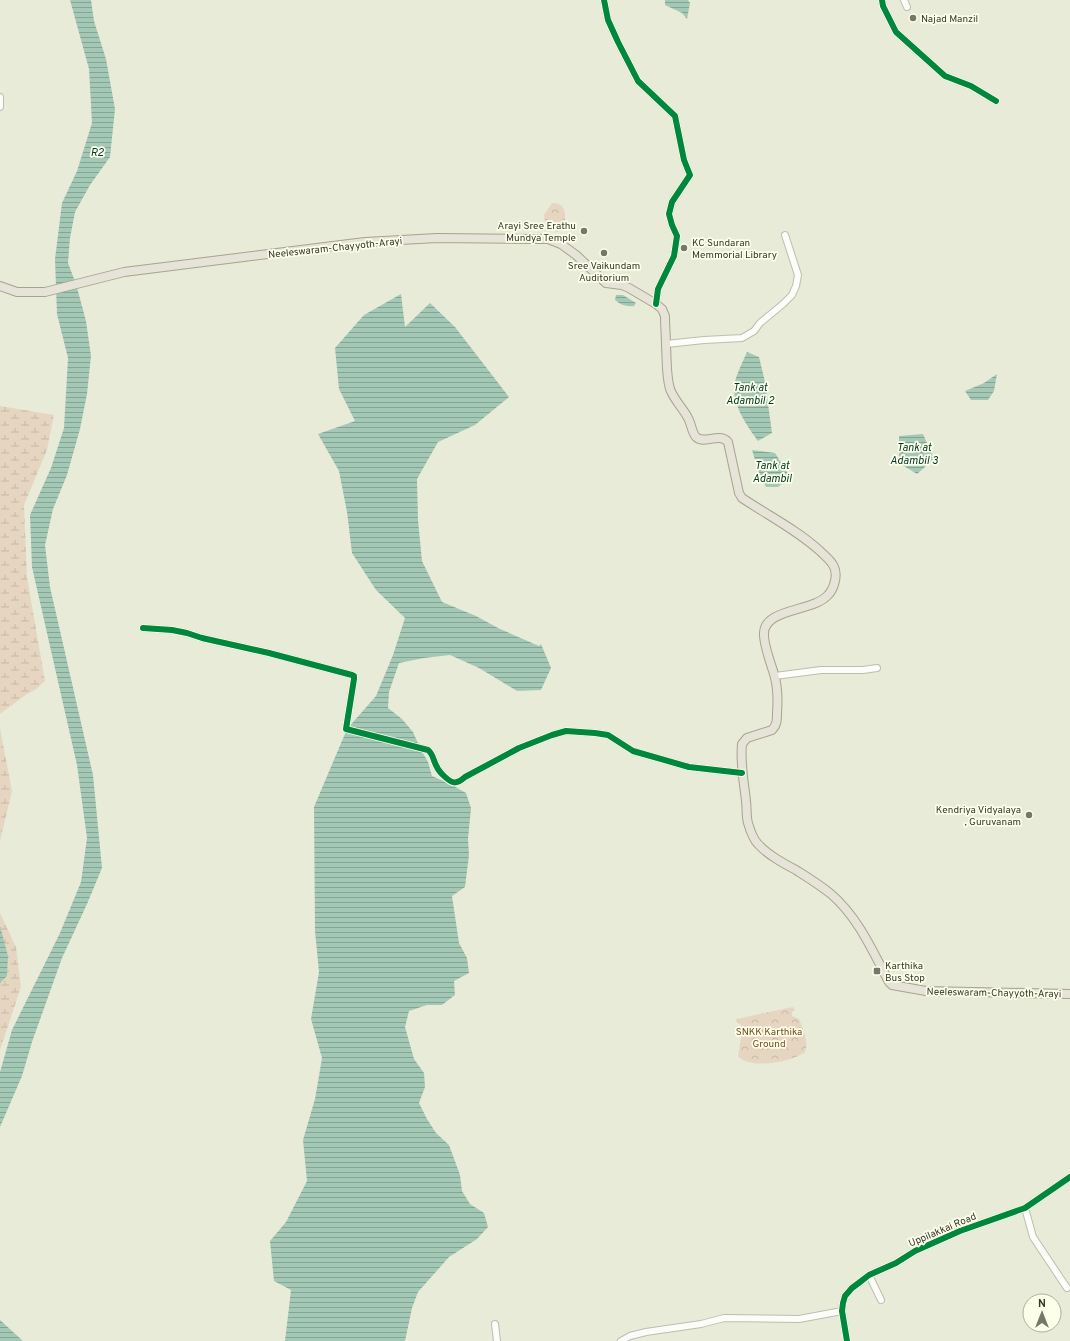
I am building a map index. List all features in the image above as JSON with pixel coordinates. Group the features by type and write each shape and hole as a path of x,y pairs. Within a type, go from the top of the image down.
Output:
{"main road":[{"name":"Neeleswaram-Chayyoth-Arayi","path":"0,286 17,292 45,292 124,272 365,242 437,238 548,239 562,244 606,283 622,285 656,304 662,309 665,316 667,370 670,389 676,403 689,419 696,437 698,439 725,439 728,442 739,493 742,498 786,525 814,545 832,562 835,568 836,575 832,589 823,600 773,618 765,625 763,634 775,676 778,696 776,724 772,730 747,738 744,740 741,749 747,821 752,834 758,844 777,859 831,894 843,906 856,923 889,982 896,986 926,991 1070,994"}],"street":[{"path":"604,0 608,20 638,81 675,116 684,160 690,175 672,202 669,214 672,226 677,236 674,256 658,289 656,304"},
{"path":"882,0 883,6 896,32 945,76 971,86 996,101"},
{"path":"904,0 907,7"},
{"path":"0,97 0,107"},
{"path":"666,344 742,338 754,331 760,323 792,295 796,286 798,275 785,235"},
{"path":"143,628 172,630 187,633 352,675 354,676 354,679 346,729 428,750 431,752 435,760 436,767 448,780 454,782 459,782 465,777 519,748 566,731 608,735 633,751 689,767 742,773"},
{"path":"775,676 821,670 862,670 877,668"},
{"name":"Uppilakkai Road","path":"847,1341 842,1311 845,1296 852,1288 869,1275 915,1251 960,1231 1025,1208 1070,1177"},
{"path":"1025,1208 1033,1237 1067,1288"},
{"path":"869,1275 881,1300"},
{"path":"622,1341 630,1336 646,1332 701,1324 724,1318 799,1319 842,1311"},
{"path":"495,1324 498,1341"}],"green space":[{"path":"552,203 561,205 565,215 565,228 556,232 555,229 551,229 549,223 545,221 544,215"},
{"path":"0,406 54,415 47,450 24,505 27,577 45,681 35,690 27,694 0,714"},
{"path":"0,728 12,791 0,841"},
{"path":"0,913 16,947 21,987 0,1050"},
{"name":"SNKK Karthika Ground","path":"793,1007 795,1010 792,1012 792,1016 799,1019 805,1036 805,1052 791,1059 760,1064 751,1063 738,1056 742,1032 741,1025 736,1019"}],"water":[{"name":"R2","path":"70,0 91,0 94,21 106,59 115,109 110,157 90,185 75,212 70,238 68,263 76,284 86,321 91,356 87,394 80,429 67,475 53,509 45,545 50,587 93,775 102,868 62,958 32,1042 22,1076 0,1127 0,1072 12,1030 60,933 81,882 87,838 77,765 32,567 30,515 51,468 64,428 68,358 57,314 55,259 62,203 77,171 92,123 89,69"},
{"path":"665,0 688,0 690,3 687,19 682,13 665,5"},
{"path":"401,294 405,327 430,303 455,327 509,397 475,425 438,442 417,479 418,520 422,561 442,602 476,616 498,628 539,646 541,644 551,668 541,690 517,691 479,668 450,655 424,658 399,663 389,692 388,708 402,719 413,732 428,762 432,776 466,793 471,808 468,839 469,855 465,887 452,896 459,943 467,958 469,973 454,981 455,995 442,1005 427,1005 409,1011 405,1027 414,1059 424,1073 425,1087 419,1103 436,1133 449,1145 460,1175 462,1191 470,1204 484,1213 488,1227 477,1239 449,1257 418,1292 412,1308 405,1341 285,1341 291,1290 274,1281 270,1241 286,1222 307,1181 303,1140 315,1099 322,1058 311,1019 319,972 315,931 314,807 347,729 376,696 393,655 405,618 376,590 352,553 347,512 339,471 318,434 355,421 339,389 335,348 364,315"},
{"path":"616,295 623,295 636,303 634,306 628,306 619,303 615,300"},
{"name":"Tank at Adambil 2","path":"747,352 759,357 765,382 772,433 758,441 740,412 734,389 735,381"},
{"path":"997,374 994,391 988,400 971,400 965,391 984,383"},
{"name":"Tank at Adambil 3","path":"923,434 934,459 917,474 899,463 899,436"},
{"name":"Tank at Adambil","path":"752,450 775,453 790,477 778,487 766,487 759,473"},
{"path":"0,926 8,956 7,976 0,983"},
{"path":"0,1320 23,1341 0,1341"}],"cycle path":[{"path":"604,0 608,20 638,81 675,116 684,160 690,175 672,202 669,214 677,236 674,256 658,289 656,304"},
{"path":"882,0 883,6 896,32 945,76 971,86 996,101"},
{"path":"143,628 172,630 187,633 352,675 354,676 354,679 346,729 428,750 440,771 452,782 459,781 519,748 566,731 608,735 633,751 689,767 742,773"},
{"path":"847,1341 842,1311 845,1296 852,1288 869,1275 896,1263 915,1251 960,1231 1025,1208 1070,1177"}],"place":[{"name":"Najad Manzil","path":"913,18"},
{"name":"Arayi Sree Erathu Mundya Temple","path":"584,231"},
{"name":"KC Sundaran Memmorial Library","path":"684,248"},
{"name":"Sree Vaikundam Auditorium","path":"604,253"},
{"name":"Kendriya Vidyalaya , Guruvanam","path":"1029,815"},
{"name":"Karthika Bus Stop","path":"877,971"}]}
